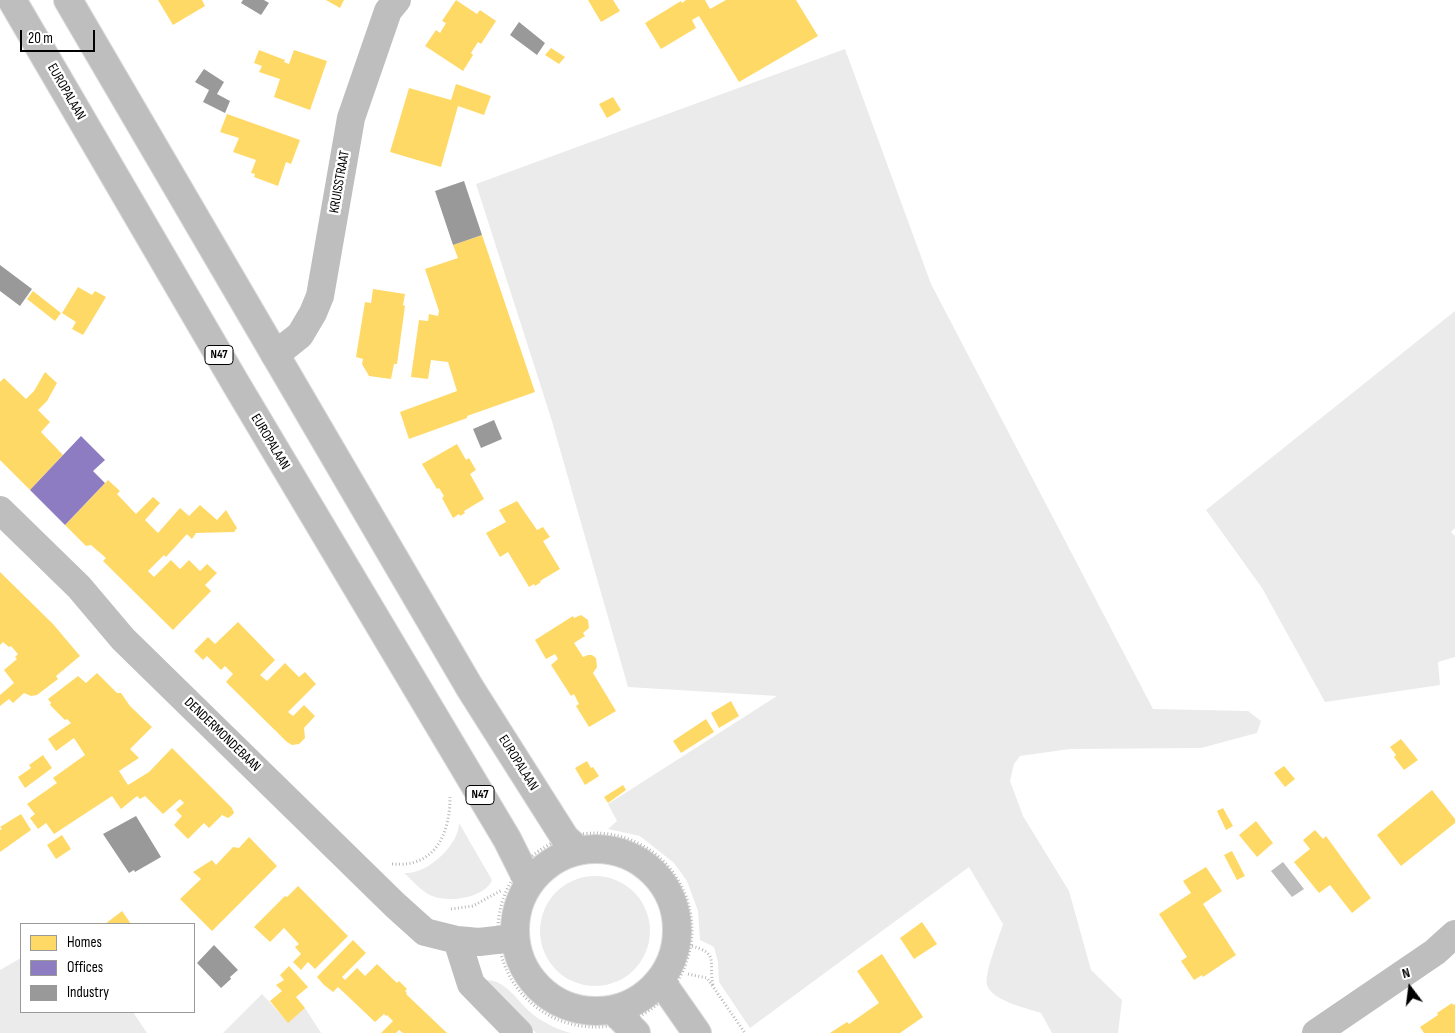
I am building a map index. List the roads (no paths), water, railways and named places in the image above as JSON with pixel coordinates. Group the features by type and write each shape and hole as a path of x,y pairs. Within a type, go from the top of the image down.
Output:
{"main road":[{"name":"EUROPALAAN","path":"12,0 236,384 507,839 519,879"},
{"name":"EUROPALAAN","path":"68,0 470,688 572,844"},
{"name":"KRUISSTRAAT","path":"275,355 300,335 313,313 320,296 351,118 388,11 397,0"},
{"name":"DENDERMONDEBAAN","path":"0,510 79,587 123,639 395,906 425,932 457,940 479,942 506,938"},
{"path":"671,983 638,1002 625,1022 589,1011 572,1009 546,994 534,982 506,938 516,908 519,879 563,855 572,844 610,850 636,860 653,871 669,894 676,916 676,939 671,960 671,983 697,1033"},
{"path":"1316,1033 1435,952 1455,934"},
{"path":"457,940 470,984 519,1033"}]}
